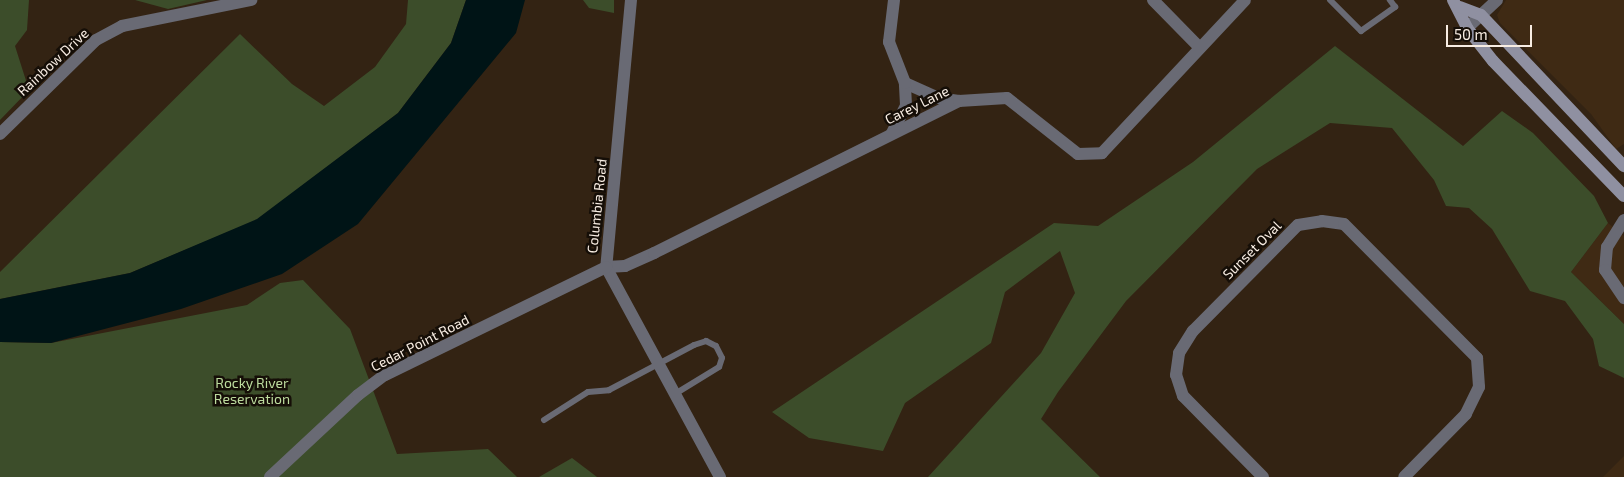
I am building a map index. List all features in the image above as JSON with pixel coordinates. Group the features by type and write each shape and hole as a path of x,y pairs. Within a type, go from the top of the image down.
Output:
{"main road":[{"path":"1460,2 1481,14 1624,166"},
{"path":"1460,2 1467,28 1493,62 1624,196"}],"street":[{"name":"Rainbow Drive","path":"0,134 96,40 122,26 251,0"},
{"name":"Columbia Road","path":"631,0 606,267 656,364 720,477"},
{"path":"892,134 906,105 905,83 889,42 894,0"},
{"path":"1153,0 1199,47"},
{"name":"Carey Lane","path":"606,267 626,266 654,253 959,101 1007,98 1078,154 1102,153 1199,47 1245,0"},
{"path":"1467,28 1497,0"},
{"path":"905,83 938,98 959,101"},
{"path":"1624,220 1607,247 1605,270 1624,298"},
{"name":"Sunset Oval","path":"1263,477 1183,396 1176,375 1179,353 1192,331 1298,225 1322,221 1344,224 1477,358 1479,388 1466,414 1404,477"},
{"name":"Cedar Point Road","path":"270,477 358,395 385,375 606,267"}],"lane":[{"path":"1330,0 1361,32 1395,7 1390,0"},
{"path":"544,420 588,392 609,390 701,342 719,349 719,367 674,395"}],"shaded area":[{"path":"466,0 525,0 516,33 358,224 282,274 181,309 51,343 0,342 0,299 130,273 257,219 398,113 451,43"},
{"path":"1506,0 1624,0 1624,144 1616,149 1591,114 1500,23 1497,15"},
{"path":"1608,223 1624,236 1624,324 1571,272"},
{"path":"1624,456 1624,477 1603,477"}],"green space":[{"path":"0,0 29,0 27,30 15,46 29,90 0,120"},
{"path":"135,0 207,0 168,9"},
{"path":"408,0 466,0 451,43 398,113 257,220 130,273 0,299 0,272 240,34 292,84 324,106 375,67 406,24"},
{"path":"583,0 614,0 614,13 589,8"},
{"path":"1335,46 1463,146 1502,111 1533,133 1594,196 1608,223 1571,272 1624,324 1624,378 1599,366 1593,339 1565,301 1530,291 1492,229 1469,208 1446,206 1434,180 1392,128 1330,123 1257,169 1126,301 1058,392 1041,419 1100,477 928,477 1041,353 1075,293 1060,251 1005,292 991,343 905,403 883,451 809,438 772,412 1054,223 1098,226 1193,162"},
{"name":"Rocky River Reservation","path":"303,280 350,329 397,454 488,449 517,477 0,477 0,342 51,343 247,305 280,283"},
{"path":"572,458 597,477 539,477"}]}
